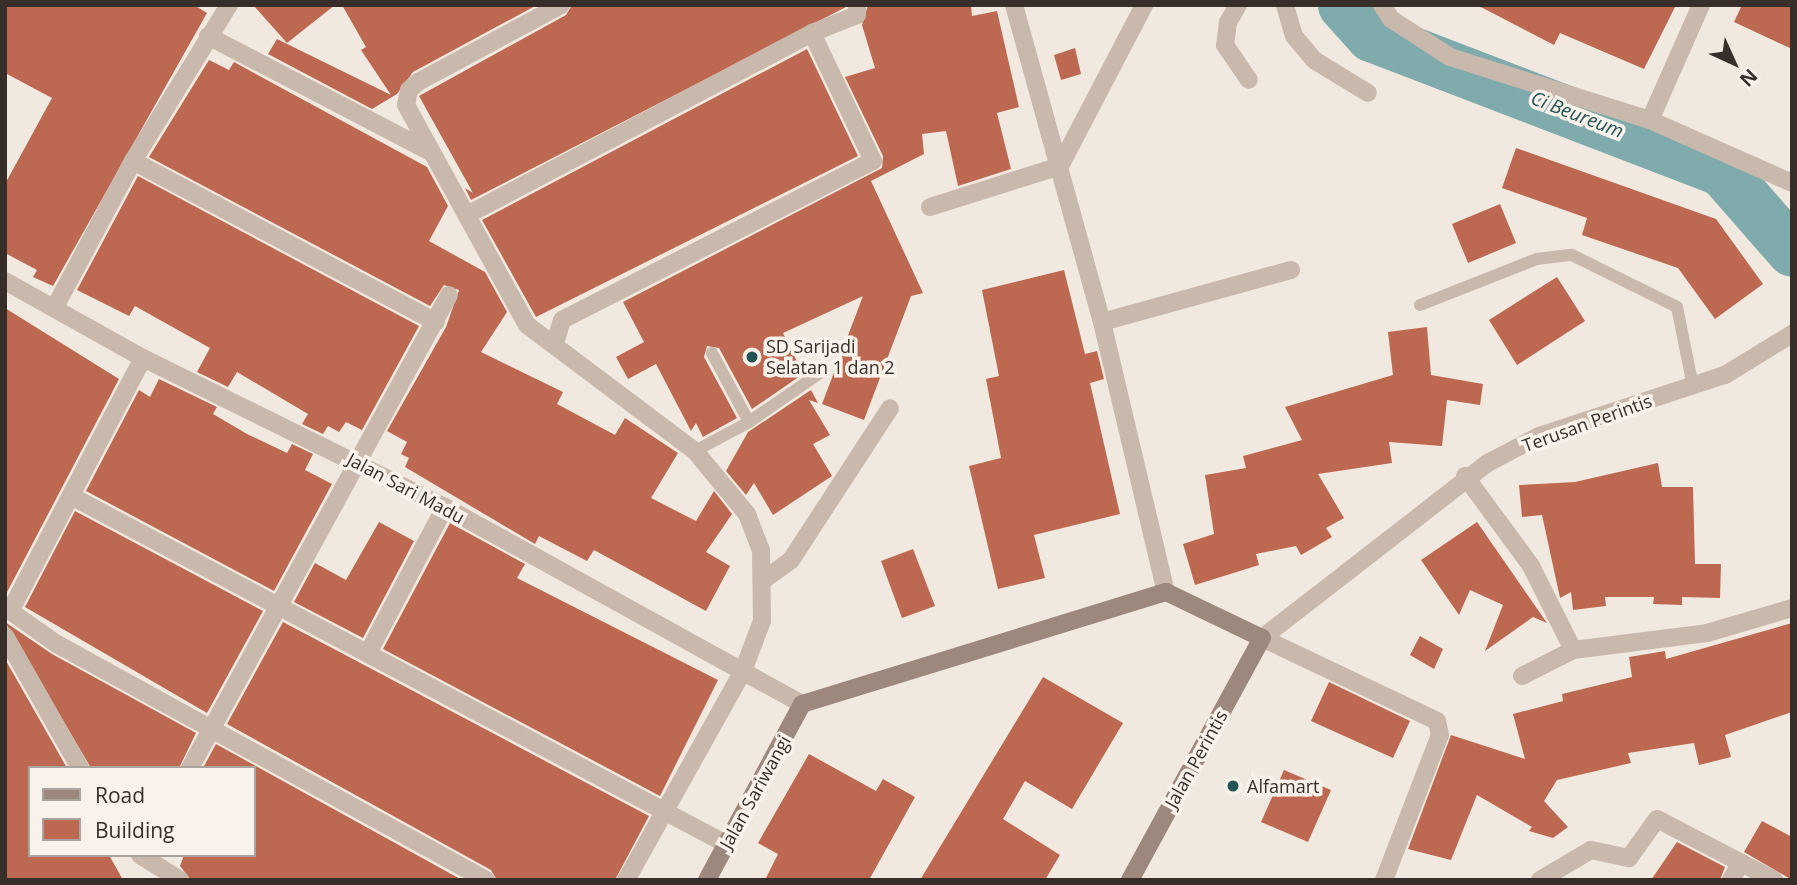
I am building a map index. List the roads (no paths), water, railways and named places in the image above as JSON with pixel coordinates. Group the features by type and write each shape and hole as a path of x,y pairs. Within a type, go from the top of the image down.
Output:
{"street":[{"path":"55,307 133,161 229,5"},
{"path":"561,5 409,90 406,105 527,325 555,343 695,451 747,514 765,579 762,621 743,671 626,880"},
{"path":"467,215 812,33 857,15 857,5"},
{"path":"1014,5 1102,322 1166,592"},
{"path":"930,207 1060,166 1144,5"},
{"path":"1238,5 1228,22 1225,45 1249,80"},
{"path":"1285,5 1294,36 1314,60 1368,93"},
{"path":"1650,120 1701,5"},
{"path":"1390,10 1450,57 1650,120 1792,183"},
{"path":"555,343 562,320 870,165 873,156 812,33"},
{"path":"208,36 431,152"},
{"path":"133,161 436,322"},
{"path":"1102,322 1291,270"},
{"name":"Jalan Sari Madu","path":"5,281 143,358 359,462 445,507 802,704"},
{"path":"191,766 449,295"},
{"name":"Terusan Perintis","path":"1262,638 1465,476 1539,436 1693,386 1743,366 1792,334"},
{"path":"143,358 10,611 210,729 486,880"},
{"path":"765,579 791,560 890,408"},
{"path":"1465,476 1531,566 1573,650"},
{"path":"71,495 726,844"},
{"path":"368,653 445,507"},
{"path":"802,704 1166,592 1437,721 1440,735 1384,880"},
{"path":"1522,676 1573,650 1707,633 1792,608"},
{"path":"5,636 79,766"},
{"name":"Jalan Perintis","path":"1130,880 1262,638"},
{"name":"Jalan Sariwangi","path":"707,880 802,704"},
{"path":"1539,880 1591,850 1629,858 1657,819 1774,880"},
{"path":"144,857 180,880"},
{"path":"1731,880 1741,863"}],"lane":[{"path":"1420,305 1536,259 1572,255 1677,307 1693,386"},
{"path":"712,353 749,422"},
{"path":"695,451 749,422 823,371"}],"waterway":[{"name":"Ci Beureum","path":"1343,5 1371,36 1722,171 1792,251"}],"place":[{"name":"SD Sarijadi Selatan 1 dan 2","path":"752,357"},
{"name":"Alfamart","path":"1233,786"}]}
